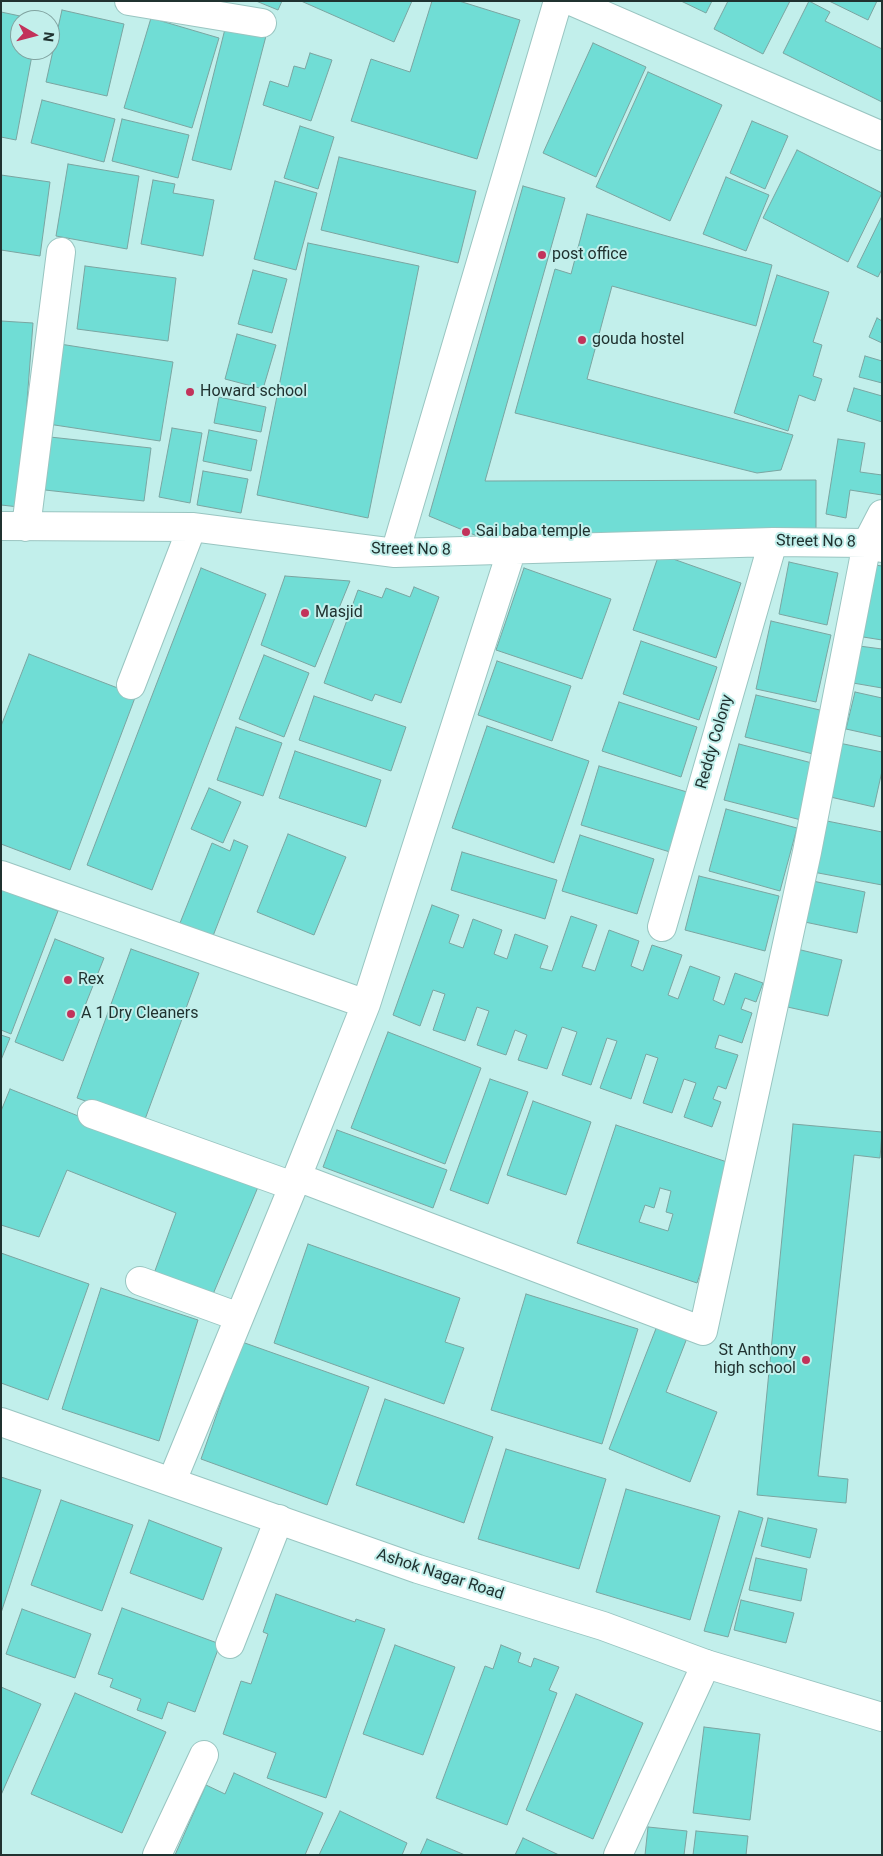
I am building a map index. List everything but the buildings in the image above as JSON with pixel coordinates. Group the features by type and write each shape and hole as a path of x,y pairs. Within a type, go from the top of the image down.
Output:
{"street":[{"path":"129,1 262,23"},
{"path":"395,553 558,1"},
{"path":"571,1 882,136"},
{"path":"14,526 61,252"},
{"path":"92,1114 295,1182 703,1331 882,514"},
{"name":"Street No 8","path":"14,526 192,528 395,553 512,549 771,550 874,545"},
{"path":"131,685 192,528"},
{"path":"172,1481 366,1004 512,549"},
{"name":"Reddy Colony","path":"662,927 771,550"},
{"path":"1,875 366,1004"},
{"path":"140,1281 240,1317"},
{"name":"Ashok Nagar Road","path":"1,1422 418,1569 603,1626 706,1664 882,1717"},
{"path":"230,1644 279,1519"},
{"path":"618,1855 706,1664"},
{"path":"158,1855 204,1755"}],"place":[{"name":"post office","path":"542,255"},
{"name":"gouda hostel","path":"582,340"},
{"name":"Howard school","path":"190,392"},
{"name":"Sai baba temple","path":"466,532"},
{"name":"Masjid","path":"305,613"},
{"name":"Rex","path":"68,980"},
{"name":"A 1 Dry Cleaners","path":"71,1014"},
{"name":"St Anthony high school","path":"806,1360"}]}
